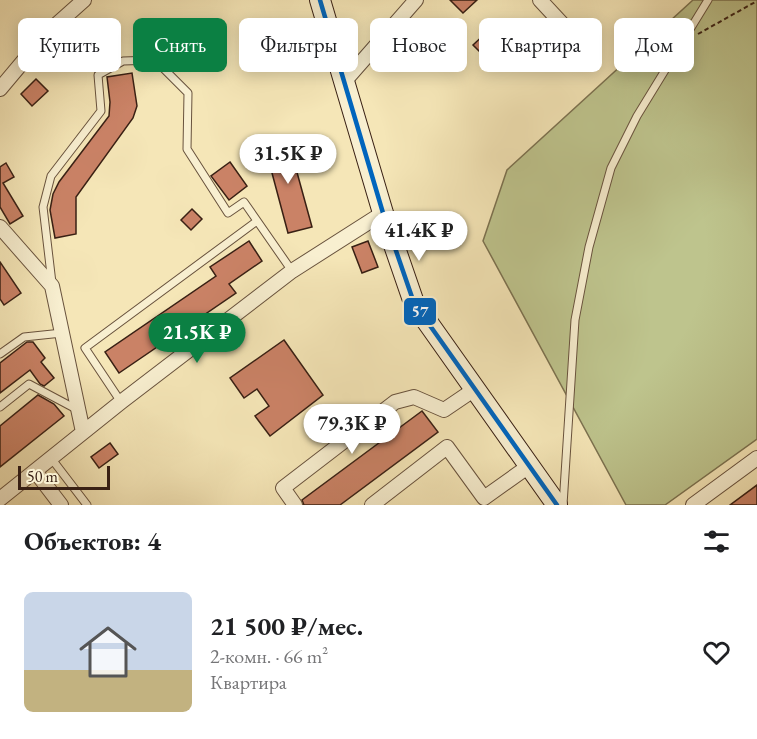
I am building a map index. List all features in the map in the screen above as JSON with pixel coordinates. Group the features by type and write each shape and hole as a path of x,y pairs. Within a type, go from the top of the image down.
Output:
{"main road":[{"path":"320,0 383,213 414,303 557,505"}],"street":[{"path":"0,89 47,33 84,0"},
{"path":"345,82 416,0"},
{"path":"540,0 557,18"},
{"path":"0,499 121,402 292,271 383,213"},
{"path":"0,227 52,286 83,432"},
{"path":"295,505 283,489 395,402 414,397 444,410 475,389"},
{"path":"372,505 447,447 479,501 529,466"},
{"path":"693,505 757,458"},
{"path":"35,471 61,505"}],"lane":[{"path":"694,23 708,0"},
{"path":"52,286 44,207 51,176 101,111 98,75 123,61 155,60 188,93 187,148 228,213 244,202 292,271"},
{"path":"563,505 575,320 589,247 611,168 637,116 664,72"},
{"path":"121,402 85,348 257,221"},
{"path":"0,354 24,337 62,333"},
{"path":"0,407 29,384 79,411"},
{"path":"51,458 87,505"}],"path":[{"path":"694,36 757,1"}],"green space":[{"path":"693,0 757,0 757,439 665,505 626,505 483,241 507,170 614,72 694,72 694,18 673,18"}],"building":[{"path":"450,0 477,0 463,13"},
{"path":"479,39 479,51 473,45"},
{"path":"132,73 137,106 133,118 76,197 76,234 55,238 50,210 53,194 59,182 109,116 107,77"},
{"path":"36,79 48,91 32,106 21,94"},
{"path":"287,136 312,227 288,233 264,143"},
{"path":"230,162 247,186 229,200 211,176"},
{"path":"6,163 14,177 3,183 23,216 10,224 0,207 0,167"},
{"path":"192,209 202,219 191,230 181,220"},
{"path":"249,241 262,261 229,284 236,293 119,373 105,352 216,276 210,267"},
{"path":"368,241 378,267 362,273 352,247"},
{"path":"0,262 21,293 4,305 0,299"},
{"path":"284,340 323,395 270,436 255,416 269,406 257,389 244,398 230,378"},
{"path":"27,342 33,342 45,358 41,362 54,378 44,386 30,370 0,393 0,363"},
{"path":"38,395 54,404 64,416 0,467 0,426"},
{"path":"422,411 438,432 340,505 304,505 302,500"},
{"path":"110,443 118,454 99,468 91,457"},
{"path":"757,485 757,505 730,505"}],"transit line":[{"name":"57","path":"320,0 383,213 414,303 557,505"}]}
